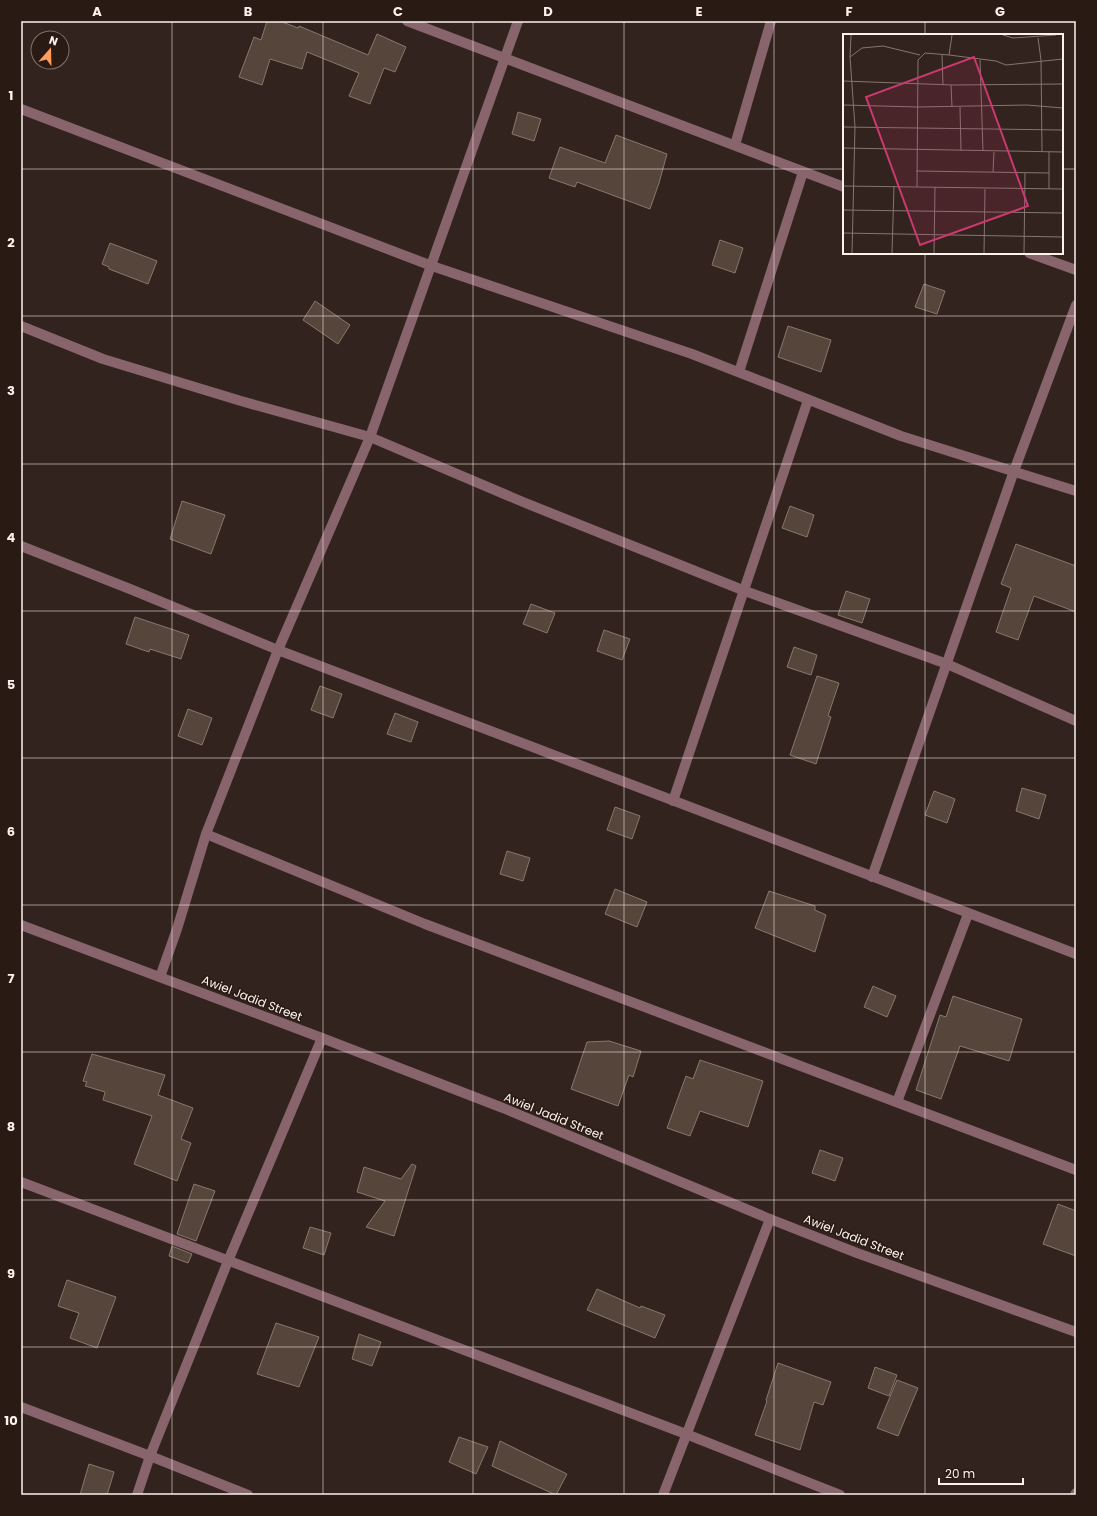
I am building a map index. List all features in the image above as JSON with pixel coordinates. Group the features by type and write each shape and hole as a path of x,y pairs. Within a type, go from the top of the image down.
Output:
{"street":[{"path":"407,21 843,187"},
{"path":"160,977 177,929 206,834 278,650 370,437 518,21"},
{"path":"735,145 771,21"},
{"path":"21,109 432,266 685,351 901,436 1076,491"},
{"path":"739,372 804,172"},
{"path":"1031,254 1076,270"},
{"path":"872,877 1014,471 1076,306"},
{"path":"21,326 103,359 241,401 370,437 531,505 745,591 947,664 1076,721"},
{"path":"672,801 745,591 808,400"},
{"path":"21,546 278,650 1076,954"},
{"path":"206,834 425,924 1076,1170"},
{"path":"898,1102 968,914"},
{"name":"Awiel Jadid Street","path":"21,925 503,1108 770,1219 857,1253 1076,1332"},
{"path":"137,1495 150,1456 228,1261 322,1038"},
{"path":"21,1182 686,1434 840,1495"},
{"path":"663,1495 770,1219"},
{"path":"21,1407 248,1495"}],"building":[{"path":"267,21 280,21 298,28 299,26 368,55 377,34 406,47 395,72 384,68 370,104 349,96 359,73 307,52 302,69 270,59 262,85 239,77 254,37 261,40"},
{"path":"518,112 541,119 534,141 512,134"},
{"path":"616,135 667,154 650,209 577,182 575,187 549,178 560,147 605,163"},
{"path":"720,240 743,248 735,273 712,265"},
{"path":"110,243 157,261 148,284 109,269 109,267 102,264"},
{"path":"924,284 945,291 937,314 915,307"},
{"path":"315,301 350,325 338,344 303,320"},
{"path":"788,326 831,340 821,372 778,357"},
{"path":"182,501 225,515 211,554 170,539"},
{"path":"790,506 814,515 807,537 782,528"},
{"path":"1016,544 1076,566 1076,612 1034,596 1018,640 996,632 1011,588 1001,584"},
{"path":"846,591 870,599 862,623 838,615"},
{"path":"531,604 555,613 547,633 523,624"},
{"path":"135,617 189,635 181,659 150,649 149,652 126,644"},
{"path":"604,630 630,639 622,660 597,651"},
{"path":"794,647 817,655 811,675 787,667"},
{"path":"817,676 839,683 828,716 831,717 816,764 790,755"},
{"path":"320,686 342,694 333,718 311,710"},
{"path":"188,709 212,718 202,745 178,736"},
{"path":"395,713 418,722 411,742 387,734"},
{"path":"1022,788 1046,795 1039,819 1016,811"},
{"path":"934,791 955,799 947,823 925,815"},
{"path":"615,807 640,816 632,839 607,830"},
{"path":"507,851 530,858 523,881 500,874"},
{"path":"615,889 647,902 637,927 605,914"},
{"path":"769,891 815,906 815,910 826,915 815,952 755,928"},
{"path":"873,986 896,996 887,1017 864,1007"},
{"path":"953,996 1022,1019 1009,1061 960,1046 941,1099 916,1090 940,1015 946,1017"},
{"path":"609,1041 641,1051 633,1077 629,1075 618,1106 571,1089 587,1042"},
{"path":"92,1054 165,1075 158,1095 193,1108 181,1139 191,1143 177,1181 134,1164 152,1116 103,1100 105,1092 85,1086 87,1082 83,1081"},
{"path":"700,1060 763,1081 748,1127 700,1111 690,1136 667,1128 686,1076 693,1079"},
{"path":"820,1150 843,1158 835,1181 812,1173"},
{"path":"412,1164 416,1166 394,1236 366,1227 385,1201 357,1192 364,1167 401,1179"},
{"path":"194,1184 215,1191 196,1241 177,1234"},
{"path":"1058,1204 1076,1211 1076,1256 1043,1244"},
{"path":"310,1227 331,1233 324,1255 303,1248"},
{"path":"172,1246 192,1254 188,1263 169,1256"},
{"path":"67,1280 116,1297 97,1348 70,1338 79,1313 58,1306"},
{"path":"597,1289 640,1308 641,1306 665,1315 655,1338 587,1310"},
{"path":"276,1323 319,1337 299,1387 257,1374"},
{"path":"359,1334 381,1342 372,1366 352,1359"},
{"path":"778,1363 831,1382 823,1405 814,1402 800,1450 755,1435"},
{"path":"875,1367 897,1375 889,1396 868,1388"},
{"path":"897,1380 918,1388 898,1436 877,1428"},
{"path":"459,1437 488,1447 476,1474 449,1462"},
{"path":"500,1441 567,1474 556,1495 492,1466"},
{"path":"89,1464 114,1472 107,1495 80,1495"}]}
